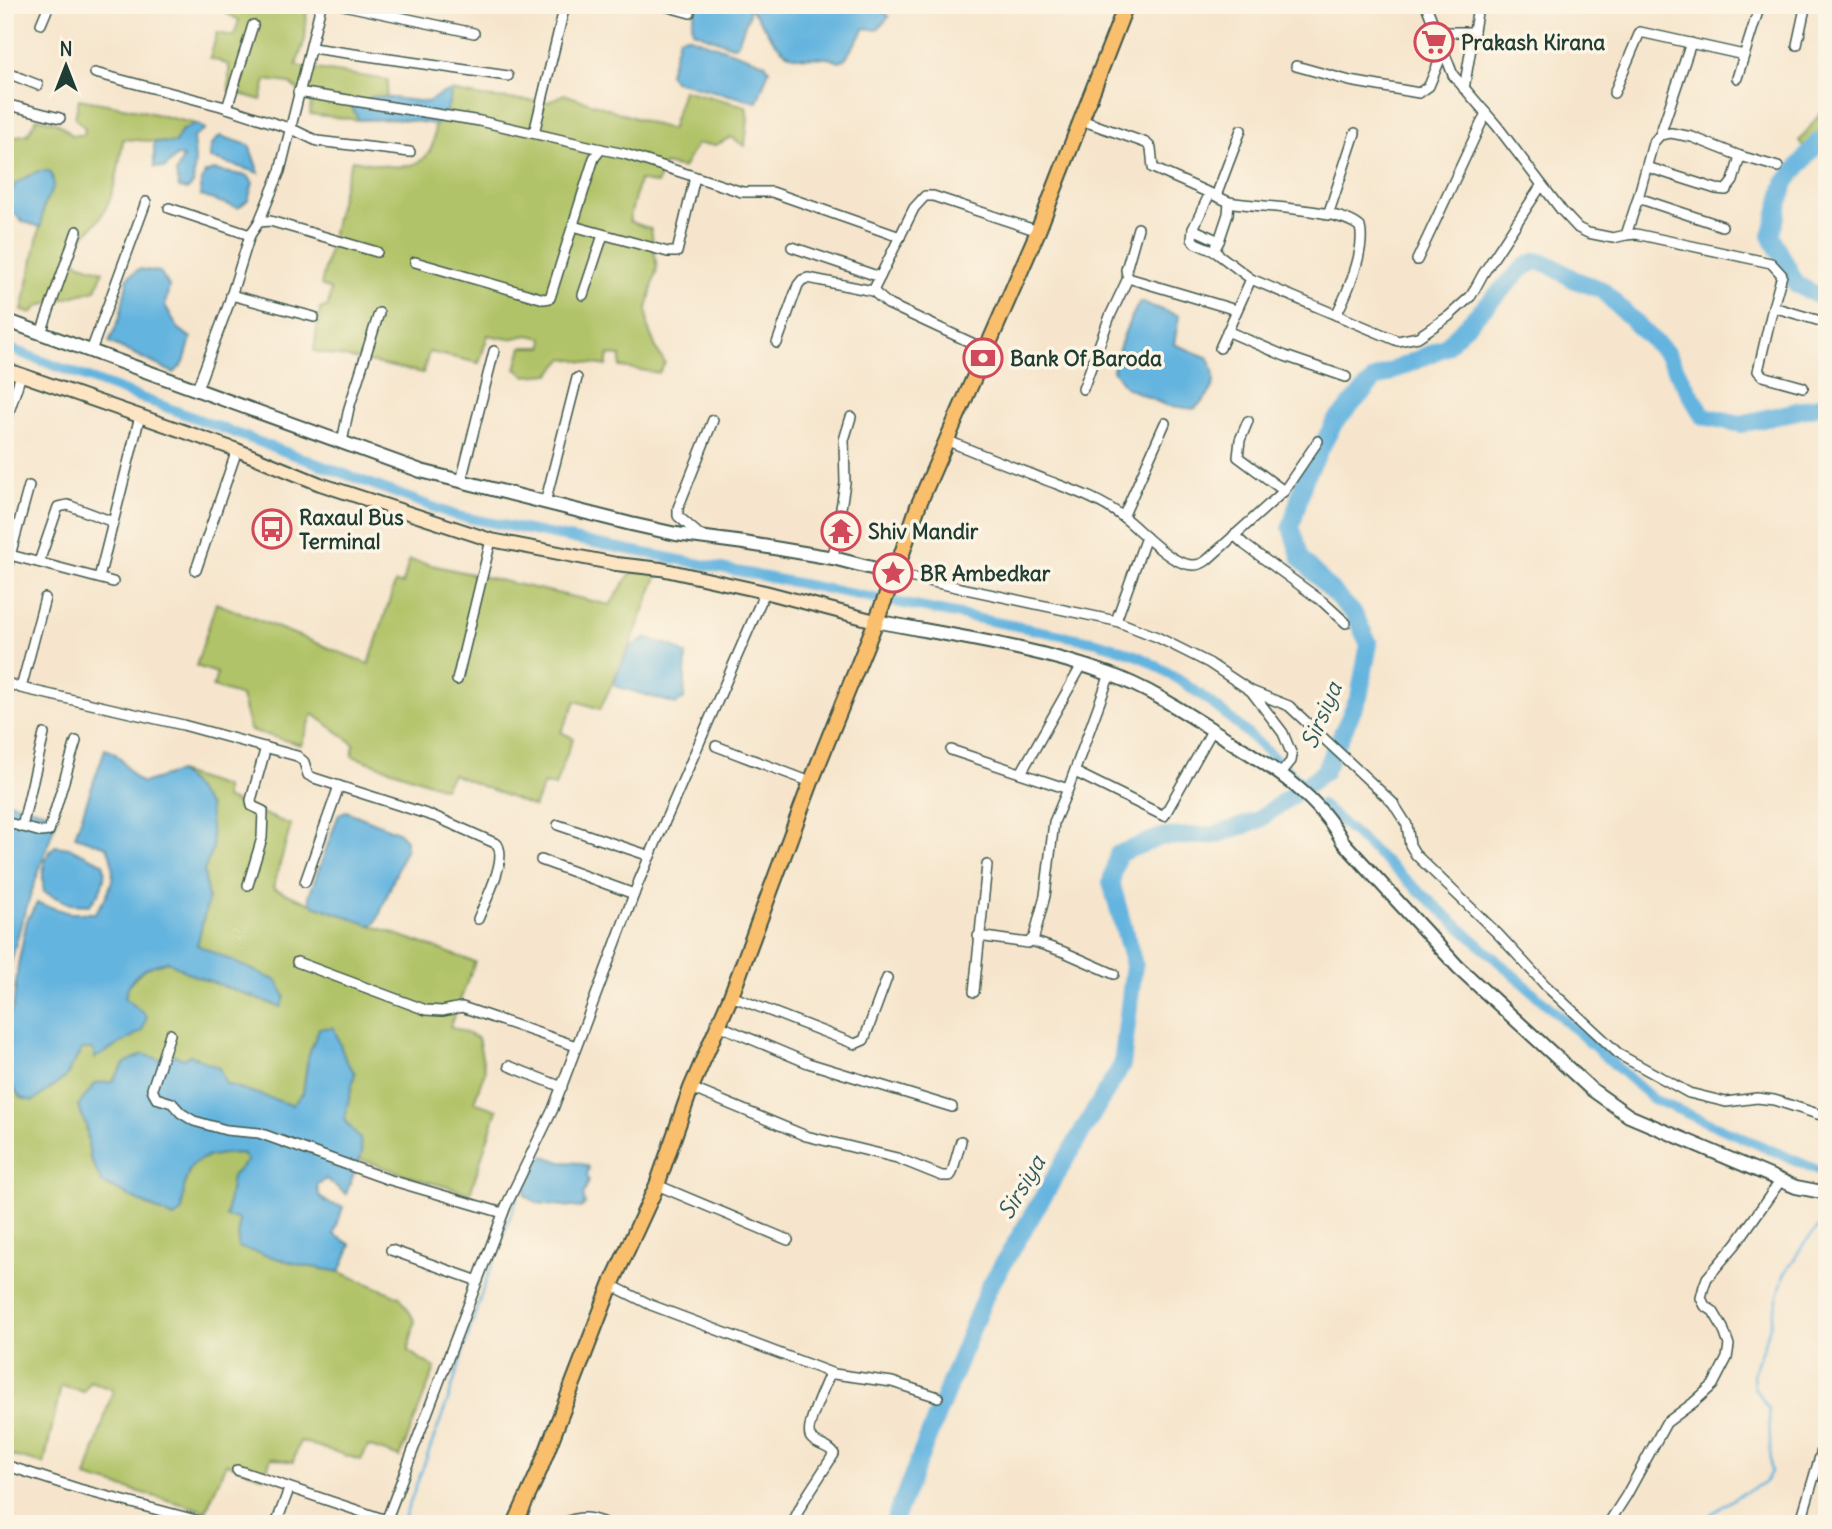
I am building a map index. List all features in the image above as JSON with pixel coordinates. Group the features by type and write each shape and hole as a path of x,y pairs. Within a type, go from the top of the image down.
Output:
{"main road":[{"path":"515,1524 540,1469 611,1285 657,1185 691,1088 731,996 810,782 895,574 918,506 1038,231 1126,5"},
{"path":"5,369 237,450 320,484 491,540 616,564 661,569 878,616"}],"street":[{"path":"41,24 49,5"},
{"path":"197,389 250,235 259,222 280,171 292,129 298,92 313,48 321,5"},
{"path":"343,5 474,33"},
{"path":"534,133 565,5"},
{"path":"661,5 690,13"},
{"path":"1426,5 1453,75 1578,228 1601,237 1636,234 1771,263 1783,275 1758,371 1763,376 1804,387"},
{"path":"1737,78 1760,5"},
{"path":"1797,45 1805,15 1805,8 1801,5"},
{"path":"1464,89 1478,7"},
{"path":"227,108 253,25"},
{"path":"1435,32 1474,32"},
{"path":"1614,93 1640,32 1744,55"},
{"path":"1626,235 1653,143 1660,135 1691,43"},
{"path":"313,48 508,76"},
{"path":"1296,66 1350,81 1419,93 1429,86 1443,52"},
{"path":"5,72 38,85"},
{"path":"95,73 227,108 292,129 317,141 410,152"},
{"path":"298,92 480,121 617,151 742,192 772,192 900,237"},
{"path":"5,104 60,118"},
{"path":"1417,260 1486,113"},
{"path":"1081,120 1146,143 1151,148 1153,168 1228,202 1353,220 1362,232 1351,284 1336,315"},
{"path":"1241,130 1213,195 1193,229 1192,239 1214,251 1251,279 1398,341 1418,337 1449,316 1471,296 1541,186"},
{"path":"1328,215 1355,132"},
{"path":"1660,135 1671,132 1692,137 1740,156 1778,167"},
{"path":"415,262 547,299 552,295 594,158 601,149"},
{"path":"1647,167 1726,190 1733,181 1740,156"},
{"path":"573,226 668,252 677,252 695,177"},
{"path":"873,291 914,208 925,196 933,196 1038,231"},
{"path":"1638,198 1721,226"},
{"path":"91,351 146,202"},
{"path":"1214,251 1228,214 1228,202"},
{"path":"169,208 250,235"},
{"path":"259,222 270,221 377,252"},
{"path":"1083,389 1110,316 1128,278 1126,270 1139,228"},
{"path":"1193,229 1219,241"},
{"path":"41,333 77,231"},
{"path":"583,295 603,235"},
{"path":"792,247 880,277"},
{"path":"777,343 802,280 808,278 873,291 888,304 987,350"},
{"path":"1128,278 1236,310"},
{"path":"1220,348 1251,279"},
{"path":"231,295 314,317"},
{"path":"1773,307 1827,323"},
{"path":"342,442 349,408 379,313"},
{"path":"5,320 385,460 461,481 631,524 833,558 895,574 1116,621 1157,637 1209,663 1251,691 1289,706 1319,733 1393,803 1407,825 1410,845 1416,855 1498,934 1546,986 1620,1055 1689,1093 1726,1102 1757,1098 1774,1100 1827,1117"},
{"path":"1227,331 1285,356 1346,377"},
{"path":"461,481 494,351"},
{"path":"5,424 21,375"},
{"path":"545,503 577,378"},
{"path":"99,578 140,416"},
{"path":"833,558 845,483 844,440 851,417"},
{"path":"704,538 678,516 678,508 713,420"},
{"path":"1248,421 1240,440 1238,457 1284,491"},
{"path":"1123,517 1165,423"},
{"path":"946,440 1092,498 1123,517 1183,564 1196,566 1202,564 1284,491 1318,441"},
{"path":"196,570 237,450"},
{"path":"5,574 29,486"},
{"path":"39,562 58,507 68,505 113,523"},
{"path":"1234,534 1323,602 1346,623"},
{"path":"1116,621 1146,537"},
{"path":"457,680 491,540"},
{"path":"10,555 113,582"},
{"path":"237,1470 385,1522 503,1213 562,1087 634,894 765,592"},
{"path":"21,688 46,598"},
{"path":"878,616 1082,665 1110,674 1180,708 1283,772 1332,822 1343,842 1458,967 1591,1089 1629,1116 1796,1187 1821,1192"},
{"path":"1021,774 1082,665"},
{"path":"1032,941 1045,896 1054,822 1110,674"},
{"path":"5,682 183,725 302,758 308,775 436,817 497,844 500,848 500,862 478,919"},
{"path":"1251,691 1289,744 1291,761 1283,772"},
{"path":"1075,772 1157,815 1164,816 1213,729"},
{"path":"22,827 44,734"},
{"path":"5,822 49,831 76,741"},
{"path":"716,746 810,782"},
{"path":"248,885 264,827 263,811 252,806 251,800 266,747"},
{"path":"951,750 1068,789"},
{"path":"305,882 339,786"},
{"path":"558,825 650,856"},
{"path":"541,860 634,894"},
{"path":"974,992 987,865"},
{"path":"978,936 1028,943 1032,941 1063,951 1114,974"},
{"path":"298,962 426,1010 442,1011 461,1007 576,1046"},
{"path":"731,996 855,1044 864,1040 887,978"},
{"path":"718,1025 808,1063 952,1107"},
{"path":"170,1034 154,1078 153,1094 156,1098 172,1103 194,1121 226,1130 259,1133 387,1179 503,1213"},
{"path":"509,1066 562,1087"},
{"path":"691,1088 806,1136 897,1158 947,1177 952,1173 961,1141"},
{"path":"1608,1524 1666,1423 1713,1385 1727,1358 1729,1345 1713,1311 1705,1306 1702,1297 1704,1286 1707,1278 1736,1244 1781,1180"},
{"path":"657,1185 788,1240"},
{"path":"391,1251 478,1281"},
{"path":"611,1285 650,1305 830,1373 892,1382 938,1396"},
{"path":"792,1524 834,1454 831,1449 810,1438 808,1434 810,1422 830,1373"},
{"path":"1800,1524 1827,1433"},
{"path":"5,1465 79,1489 211,1524"},
{"path":"276,1524 289,1489"},
{"path":"563,1524 590,1517 608,1524"}],"green space":[{"path":"227,5 307,5 305,39 296,66 388,80 386,98 374,96 352,107 359,120 310,114 311,100 289,83 266,80 261,100 229,91 229,65 210,58 217,33 234,36 239,20 226,13"},
{"path":"683,90 746,106 748,119 745,146 731,137 716,145 697,144 683,168 664,164 657,184 639,180 629,221 651,229 657,268 647,309 648,328 665,363 659,373 620,367 621,356 608,355 606,366 564,358 550,374 526,376 516,369 522,347 543,347 543,338 528,335 509,339 488,335 479,363 429,352 423,373 314,351 320,309 328,306 331,290 321,285 352,160 386,166 408,166 418,162 432,146 435,124 443,122 452,91 482,97 549,102 564,94 671,130"},
{"path":"79,99 196,124 182,130 175,143 123,139 108,204 72,253 78,263 103,271 96,290 39,306 31,313 22,311 45,202 15,184 5,209 7,138 28,134 37,118 58,123 72,135 84,135 85,128 75,118"},
{"path":"1827,105 1827,131 1805,149 1799,141"},
{"path":"409,560 610,605 634,568 658,574 629,648 600,709 576,701 561,732 573,738 555,786 544,784 534,807 452,774 444,788 352,756 354,744 313,714 301,745 250,730 241,696 213,687 217,673 196,666 216,603 369,664 395,583 403,584"},
{"path":"178,772 225,787 225,798 291,825 273,888 475,962 450,1026 478,1038 485,1071 474,1102 497,1110 470,1193 360,1159 360,1142 344,1120 355,1073 346,1061 333,1028 308,1057 303,1093 292,1106 225,1084 184,1059 125,1063 112,1082 78,1106 86,1125 90,1158 136,1199 174,1218 182,1211 185,1181 194,1164 212,1156 242,1153 247,1161 227,1217 239,1218 300,1265 340,1272 400,1297 415,1321 408,1351 435,1368 400,1457 368,1446 361,1460 300,1441 293,1462 271,1458 264,1477 226,1463 206,1511 86,1477 113,1390 90,1381 84,1392 61,1386 44,1464 5,1454 5,1077 21,1098 65,1078 82,1049 93,1049 95,1058 125,998 127,987 144,968 168,961 190,974 280,1007 197,945 208,900 204,871 213,848 187,779"}],"water":[{"path":"697,5 878,5 889,17 877,30 865,28 845,59 839,62 826,58 797,57 784,51 748,7 749,14 737,45 732,46 693,31 692,22"},
{"path":"687,36 765,63 769,70 757,102 674,81 669,73 679,38"},
{"path":"452,91 443,122 435,124 398,119 359,120 352,108 374,96 427,102"},
{"path":"196,124 205,129 193,138 193,184 187,190 179,188 176,173 183,157 177,156 165,168 154,167 154,142 175,143 182,130"},
{"path":"220,136 249,145 259,173 210,158 211,145"},
{"path":"213,170 248,176 253,183 248,200 238,208 201,196 200,187 205,173"},
{"path":"38,171 50,171 53,181 53,188 44,206 41,227 24,222 6,207 15,184"},
{"path":"139,269 160,272 169,286 165,305 178,328 191,338 184,363 174,373 109,342 120,317 128,277"},
{"path":"1140,302 1179,316 1174,344 1209,358 1214,374 1213,386 1207,397 1194,409 1165,405 1125,387 1113,370 1124,335"},
{"path":"644,638 672,646 686,655 684,699 676,704 615,686 615,678 629,648"},
{"path":"105,749 117,756 142,783 178,772 209,807 213,848 204,871 208,900 197,945 277,981 285,997 281,1007 190,974 168,961 153,966 135,977 125,998 147,1016 142,1031 95,1058 93,1049 82,1049 65,1078 33,1101 21,1098 5,1077 5,1029 13,1007 27,920 37,903 70,913 95,913 109,890 113,874 107,847 75,836"},
{"path":"5,801 58,815 22,920 5,985"},
{"path":"346,811 398,832 406,840 406,848 376,923 370,925 311,904 309,896 339,814"},
{"path":"55,846 70,848 103,863 102,886 89,905 70,904 44,892 44,868"},
{"path":"319,1028 334,1028 346,1061 355,1073 344,1120 360,1139 362,1153 346,1194 326,1179 317,1185 319,1195 328,1203 343,1207 334,1234 351,1245 340,1272 300,1265 238,1247 239,1219 226,1217 232,1176 247,1161 242,1153 212,1156 194,1164 185,1181 182,1211 174,1218 102,1183 90,1158 86,1125 78,1106 96,1083 112,1082 125,1063 143,1054 161,1060 172,1054 184,1059 190,1055 219,1068 226,1084 292,1105 303,1093 308,1057"},
{"path":"544,1156 589,1167 589,1181 583,1195 585,1204 581,1208 537,1203 525,1195 531,1167"}],"waterway":[{"name":"Sirsiya","path":"1827,137 1820,140 1785,183 1771,236 1797,285 1827,300"},
{"name":"Sirsiya","path":"893,1524 988,1289 1122,1065 1134,965 1111,882 1118,854 1161,837 1215,835 1257,821 1324,772 1359,697 1369,644 1354,614 1301,559 1291,527 1305,478 1334,423 1375,379 1445,347 1524,267 1537,261 1602,290 1667,354 1703,416 1741,424 1827,404"},
{"path":"5,347 457,516 1097,642 1123,650 1142,658 1190,687 1247,733 1301,783"},
{"path":"1321,804 1653,1099 1827,1174"},
{"path":"402,1524 448,1400 482,1292 520,1190 526,1186"},
{"path":"1697,1524 1738,1496 1765,1482 1771,1472 1769,1409 1754,1387 1753,1374 1784,1275 1803,1245 1827,1217"}],"place":[{"name":"Prakash Kirana","path":"1434,42"},
{"name":"Bank Of Baroda","path":"983,358"},
{"name":"Raxaul Bus Terminal","path":"272,529"},
{"name":"Shiv Mandir","path":"841,531"},
{"name":"BR Ambedkar","path":"893,573"}]}
